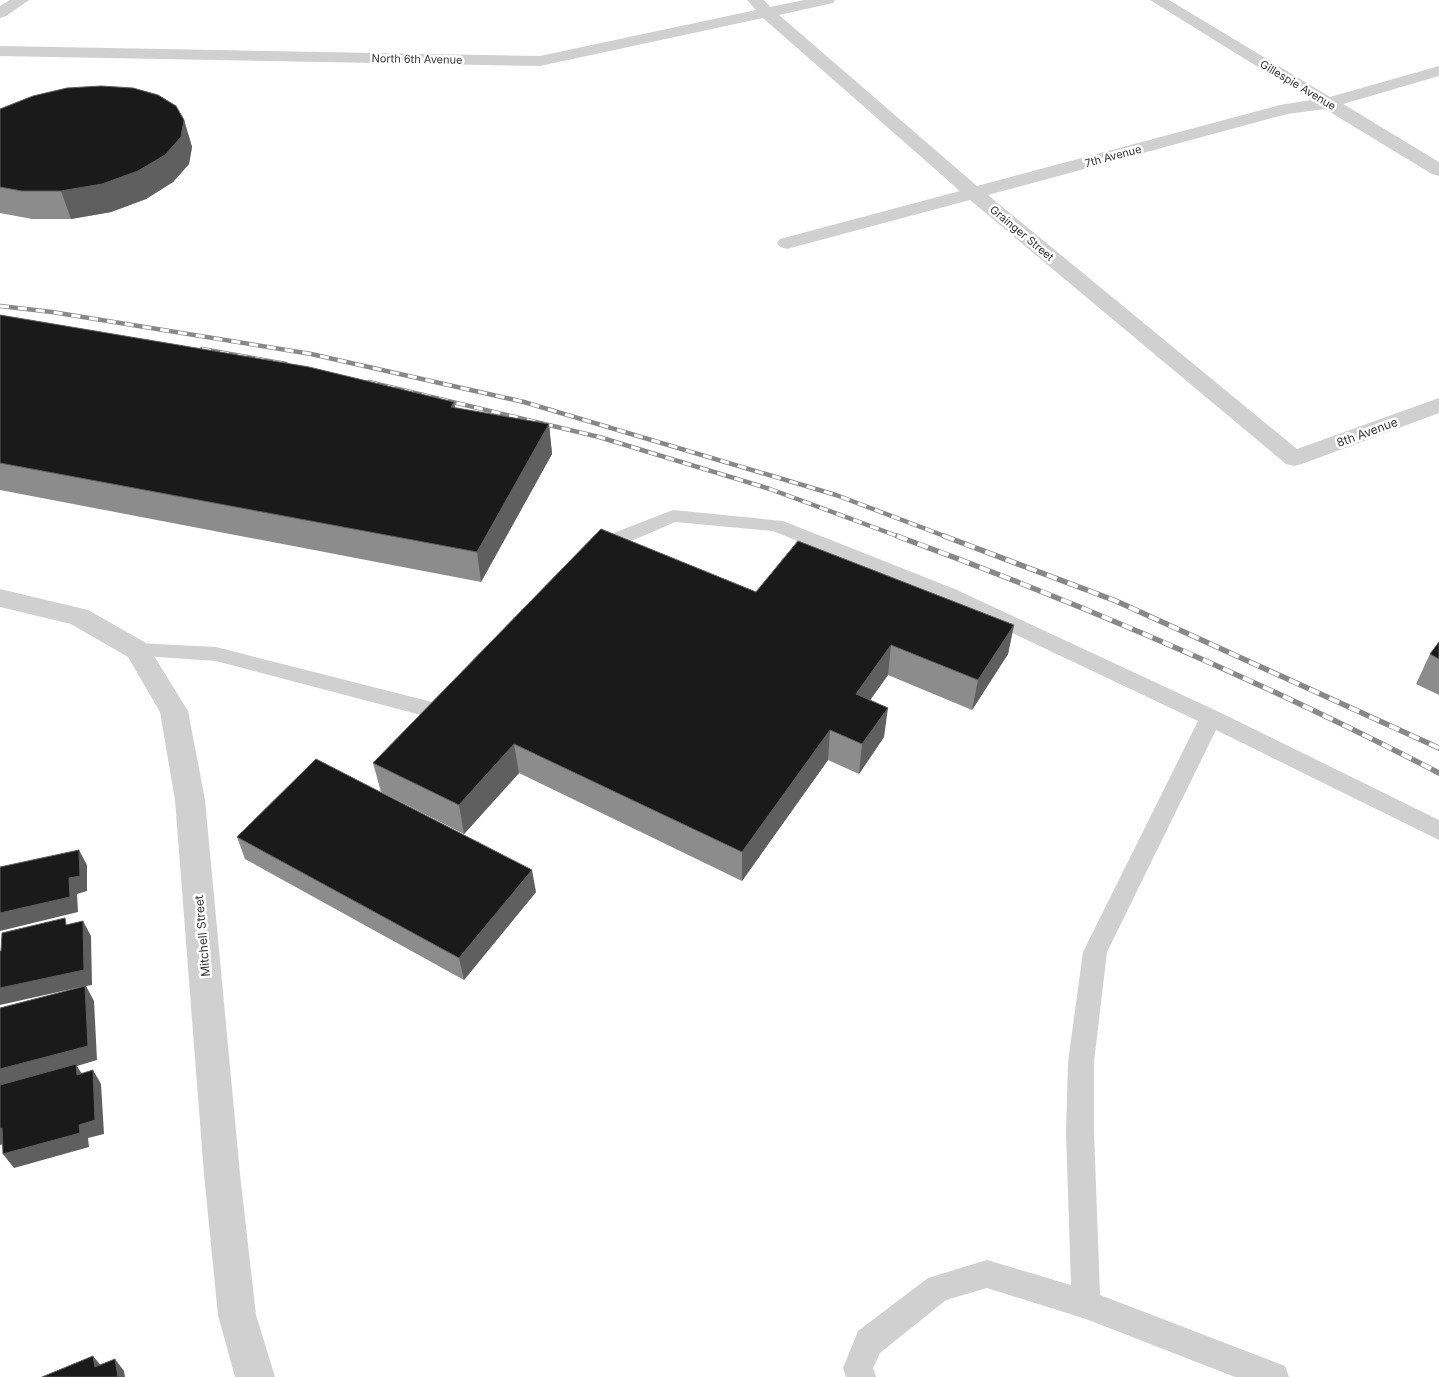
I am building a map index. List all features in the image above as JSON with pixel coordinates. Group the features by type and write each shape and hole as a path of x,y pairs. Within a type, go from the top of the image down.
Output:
{"street":[{"path":"0,13 21,0"},
{"name":"North 6th Avenue","path":"0,51 540,61 761,6 827,0"},
{"name":"Gillespie Avenue","path":"1158,0 1439,170"},
{"name":"Grainger Street","path":"761,6 975,194 1294,459"},
{"name":"7th Avenue","path":"787,243 1286,109 1327,103 1439,71"},
{"name":"8th Avenue","path":"1294,459 1439,405"},
{"name":"Mitchell Street","path":"0,598 79,617 137,650 174,712 190,800 222,1174 237,1315 254,1377"}],"lane":[{"path":"584,563 613,541 673,516 776,526 950,595 1211,718 1439,830"},
{"path":"137,650 216,654 440,712 460,690"},
{"path":"1086,1304 1080,1132 1081,1062 1095,952 1211,718"},
{"path":"861,1377 858,1368 869,1342 938,1288 987,1274 1086,1304 1274,1377"}],"building":[{"path":"101,86 133,88 158,95 176,106 184,120 181,137 165,155 138,171 102,184 61,191 22,191 0,187 0,109 33,96 67,88"},
{"path":"0,315 309,367 454,402 451,407 549,424 477,552 0,463"},
{"path":"601,529 756,592 798,541 1014,625 978,680 891,645 856,694 888,708 862,744 830,730 742,852 514,744 459,805 373,763"},
{"path":"1439,642 1439,659 1430,654"},
{"path":"316,759 532,870 459,958 237,837"},
{"path":"79,850 80,876 69,878 70,897 0,913 0,867"},
{"path":"65,918 66,925 83,921 84,970 0,988 2,933"},
{"path":"85,986 88,1046 0,1069 0,1008"},
{"path":"76,1064 77,1075 93,1070 95,1120 79,1125 80,1133 3,1154 2,1128 0,1129 0,1085"},
{"path":"93,1356 95,1367 115,1359 118,1377 42,1377"}],"railway":[{"path":"0,306 52,312 311,354 524,402 836,495 947,537"},
{"path":"202,349 286,364"},
{"path":"369,382 599,437 770,489 900,537"},
{"path":"897,536 1035,589 1172,646 1306,707 1439,773"},
{"path":"944,536 1116,601 1439,748"}]}
